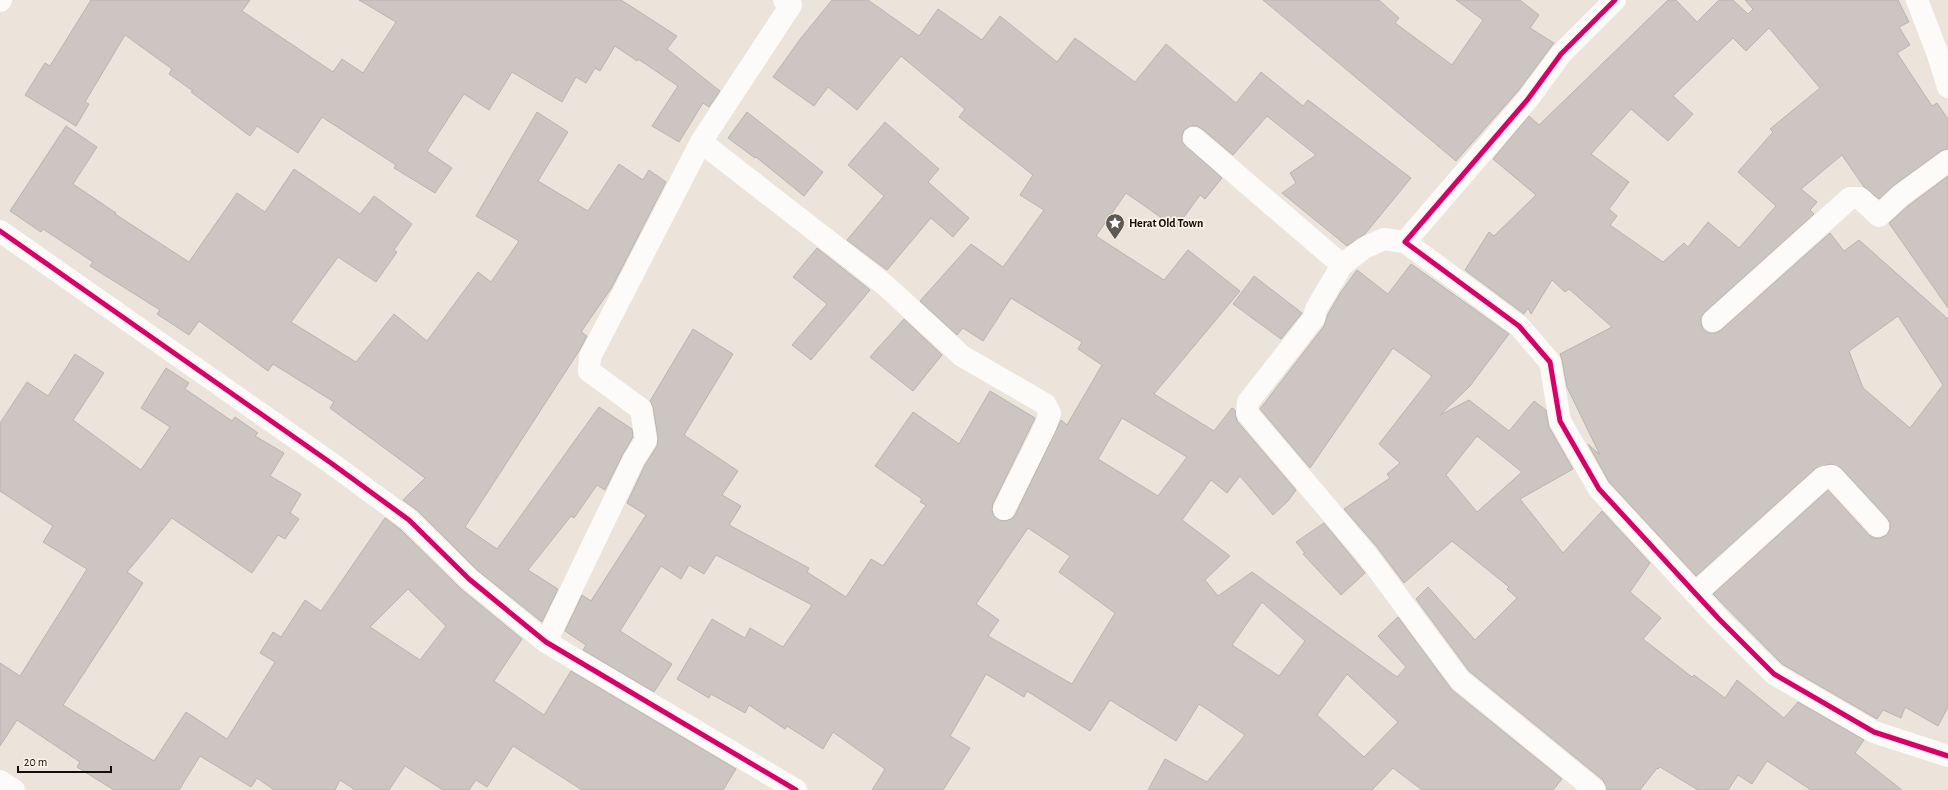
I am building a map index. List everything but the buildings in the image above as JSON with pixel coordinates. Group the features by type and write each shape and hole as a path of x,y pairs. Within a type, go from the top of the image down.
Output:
{"street":[{"path":"546,642 634,459 646,440 641,409 589,371 590,357 701,142 791,5 784,0"},
{"path":"1405,242 1528,99 1561,54 1614,0"},
{"path":"1917,0 1937,52 1948,87"},
{"path":"1194,138 1342,264"},
{"path":"701,142 885,285 962,356 1045,404 1050,413 1045,427 1004,509"},
{"path":"1713,321 1850,198 1860,198 1879,216 1900,196 1948,161"},
{"path":"0,231 325,459 409,520 469,579 546,642 796,790"},
{"path":"1595,790 1460,680 1367,555 1247,414 1248,402 1314,318 1316,309 1342,264 1364,248 1384,239 1405,242 1519,326 1550,362 1560,421 1599,489 1719,619 1774,674 1874,732 1948,756"},
{"path":"1696,593 1824,477 1832,476 1878,526"},
{"path":"0,781 14,790"}],"cycle path":[{"path":"1615,0 1561,54 1528,99 1405,242 1519,326 1550,362 1560,421 1599,489 1719,619 1774,674 1874,732 1948,756"},
{"path":"0,231 331,463 409,520 469,579 546,642 796,790"}],"place":[{"name":"Herat Old Town","path":"1115,240"}]}
